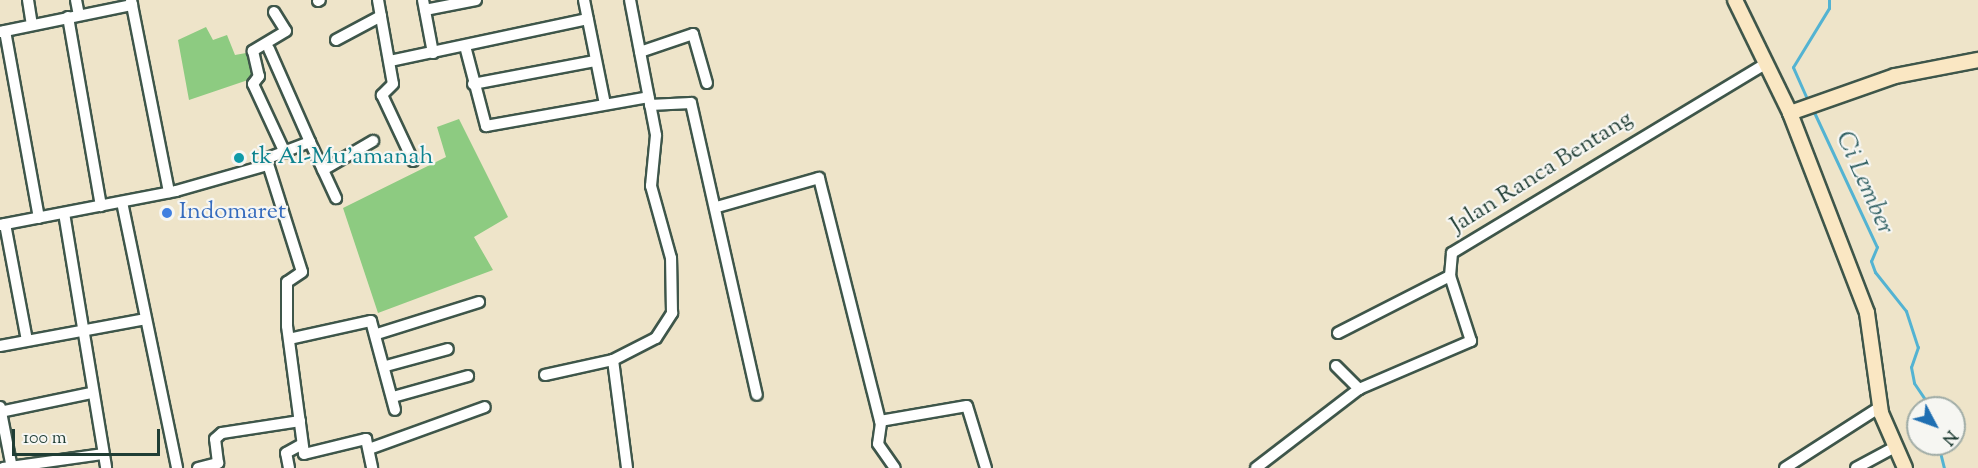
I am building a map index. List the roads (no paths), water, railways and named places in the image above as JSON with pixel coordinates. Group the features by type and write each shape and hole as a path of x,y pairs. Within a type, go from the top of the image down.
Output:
{"main road":[{"path":"1735,0 1790,113 1867,313 1880,406 1905,468"},
{"path":"1790,113 1895,76 1978,60"}],"street":[{"path":"28,0 32,25"},
{"path":"76,0 74,16 101,206"},
{"path":"378,0 393,84 382,95 413,161"},
{"path":"433,53 424,5 476,0"},
{"path":"584,0 605,104"},
{"path":"545,375 613,360 656,338 672,312 671,258 651,186 657,144 630,0"},
{"path":"39,218 3,32 132,2 169,192"},
{"path":"274,12 286,31 252,53 259,76 253,84 285,153"},
{"path":"336,40 381,16"},
{"path":"390,61 588,19"},
{"path":"640,52 693,34 707,83"},
{"path":"465,46 473,84 486,126 605,104 689,100 717,207 732,302 757,395"},
{"path":"269,49 336,198"},
{"path":"473,84 595,61"},
{"name":"Jalan Ranca Bentang","path":"1450,276 1448,256 1482,232 1767,63"},
{"path":"323,170 373,141"},
{"path":"310,142 268,158 280,207 302,272 287,282 289,339 302,444 306,455 366,439 372,468"},
{"path":"27,340 3,225 169,192 268,164"},
{"path":"717,207 819,178 881,423 878,444 895,468"},
{"path":"122,202 177,468"},
{"path":"64,213 91,393 106,468"},
{"path":"1256,468 1359,389 1473,339 1450,276 1338,333"},
{"path":"377,334 480,302"},
{"path":"0,346 145,319"},
{"path":"289,339 368,321 377,334 395,410"},
{"path":"386,366 448,349"},
{"path":"613,360 627,468"},
{"path":"1336,366 1359,389"},
{"path":"393,397 468,376"},
{"path":"91,393 0,410 9,467 102,454"},
{"path":"881,423 967,406 986,468"},
{"path":"1785,468 1880,406"},
{"path":"369,449 485,407"},
{"path":"198,468 218,466 214,440 222,434 300,421"},
{"path":"289,468 286,453 302,444"},
{"path":"1856,468 1895,447"}],"waterway":[{"name":"Ci Lember","path":"1808,101 1793,67 1829,8 1829,0"},
{"name":"Ci Lember","path":"1813,110 1877,247 1871,261 1875,272 1906,311 1918,347 1911,367 1914,383 1923,396"},
{"name":"Ci Lember","path":"1941,456 1944,468"}],"place":[{"name":"tk Al-Mu'amanah","path":"239,158"},
{"name":"Indomaret","path":"167,213"}]}
